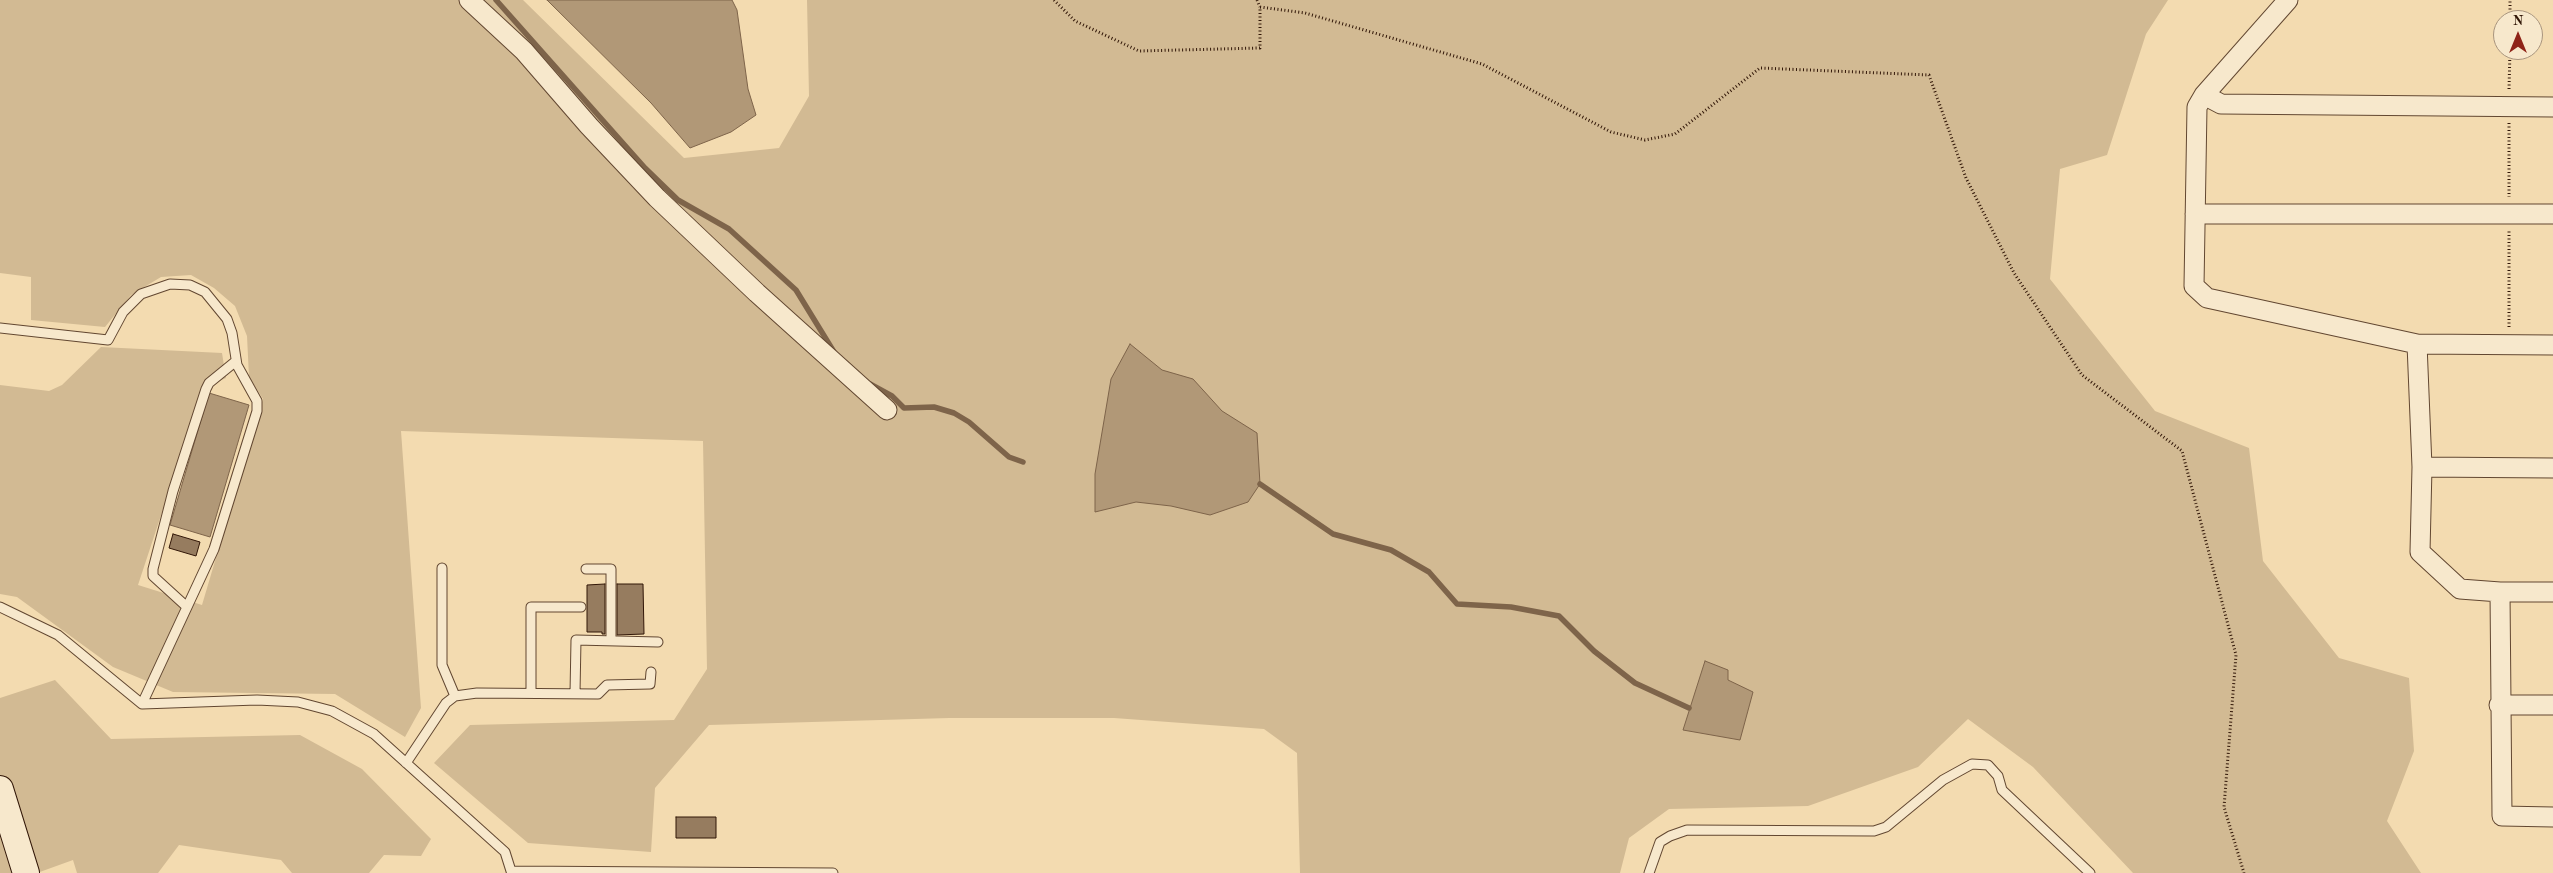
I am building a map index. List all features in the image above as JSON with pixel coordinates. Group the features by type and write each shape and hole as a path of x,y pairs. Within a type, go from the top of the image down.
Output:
{"street":[{"path":"470,0 524,51 589,126 658,198 757,293 887,410"},
{"path":"2288,0 2204,95 2197,107 2194,286 2207,298 2417,344 2553,345"},
{"path":"2204,95 2221,104 2553,106"},
{"path":"2194,214 2553,214"},
{"path":"2417,344 2422,467 2420,552 2460,589 2500,592 2553,592"},
{"path":"2422,467 2553,468"},
{"path":"2500,592 2499,705 2502,816 2553,817"},
{"path":"2499,705 2553,705"},
{"path":"0,789 26,873"}],"lane":[{"path":"0,328 108,340 123,312 141,294 170,284 190,285 205,292 227,320 232,333 236,361 241,376 257,401 257,411 214,549 142,704"},
{"path":"187,607 153,576 153,569 173,492 206,389 209,383 236,361"},
{"path":"442,568 442,665 455,696"},
{"path":"586,569 611,569 611,640"},
{"path":"0,607 58,635 142,704 257,700 298,702 332,711 374,734 506,852 511,870 834,873"},
{"path":"531,693 531,607 581,607"},
{"path":"575,693 576,640 658,642"},
{"path":"406,763 446,703 455,696 477,693 598,694 607,684 650,684 651,672"},
{"path":"1649,873 1660,842 1687,830 1874,831 1886,828 1943,780 1972,764 1988,765 1998,776 2002,790 2090,873"}],"path":[{"path":"1054,0 1075,21 1139,51 1260,48 1260,7 1257,0"},
{"path":"1260,7 1305,13 1482,64 1611,132 1645,140 1675,134 1760,68 1929,75 1966,178 2014,273 2082,375 2182,450 2236,655 2224,807 2244,873"}],"shaded area":[{"path":"0,0 523,0 684,158 779,148 809,96 807,0 2168,0 2146,34 2107,155 2060,169 2050,279 2155,411 2249,448 2263,561 2339,658 2409,678 2414,751 2387,821 2421,873 2133,873 2033,767 1968,719 1918,767 1808,806 1669,809 1629,838 1620,873 1300,873 1297,753 1264,729 1114,718 949,718 709,725 655,788 651,852 528,843 434,763 470,725 674,720 707,669 703,441 401,431 421,708 405,737 335,694 173,692 113,667 17,597 0,594 0,385 49,391 62,385 101,347 222,353 226,378 203,388 138,585 202,605 263,399 249,377 247,336 235,306 214,288 191,275 161,277 131,295 105,327 31,320 31,277 0,273"},
{"path":"547,0 732,0 737,10 748,89 756,115 731,132 690,148 651,103"},
{"path":"1130,344 1162,370 1193,379 1222,411 1257,433 1260,484 1248,502 1210,515 1171,506 1136,502 1095,512 1095,474 1111,379"},
{"path":"209,393 249,405 210,537 170,525"},
{"path":"1705,661 1728,670 1728,680 1753,692 1740,740 1683,730"},
{"path":"55,680 111,739 300,735 362,769 431,839 421,856 384,855 369,873 292,873 281,860 179,845 158,873 77,873 73,860 37,873 0,873 0,698"}],"building":[{"path":"173,534 200,542 196,556 169,548"},
{"path":"605,584 605,634 602,634 602,632 587,632 587,585"},
{"path":"617,584 643,584 644,634 617,635"},
{"path":"676,817 716,817 716,838 676,838"}],"waterway":[{"path":"496,0 645,168 678,200 729,229 796,290 834,352"},
{"path":"870,384 892,396 904,408 934,407 954,413 969,422 1009,457 1023,462"},
{"path":"1260,484 1333,534 1391,550 1429,572 1457,604 1511,607 1559,616 1594,651 1635,683 1689,708"}]}
